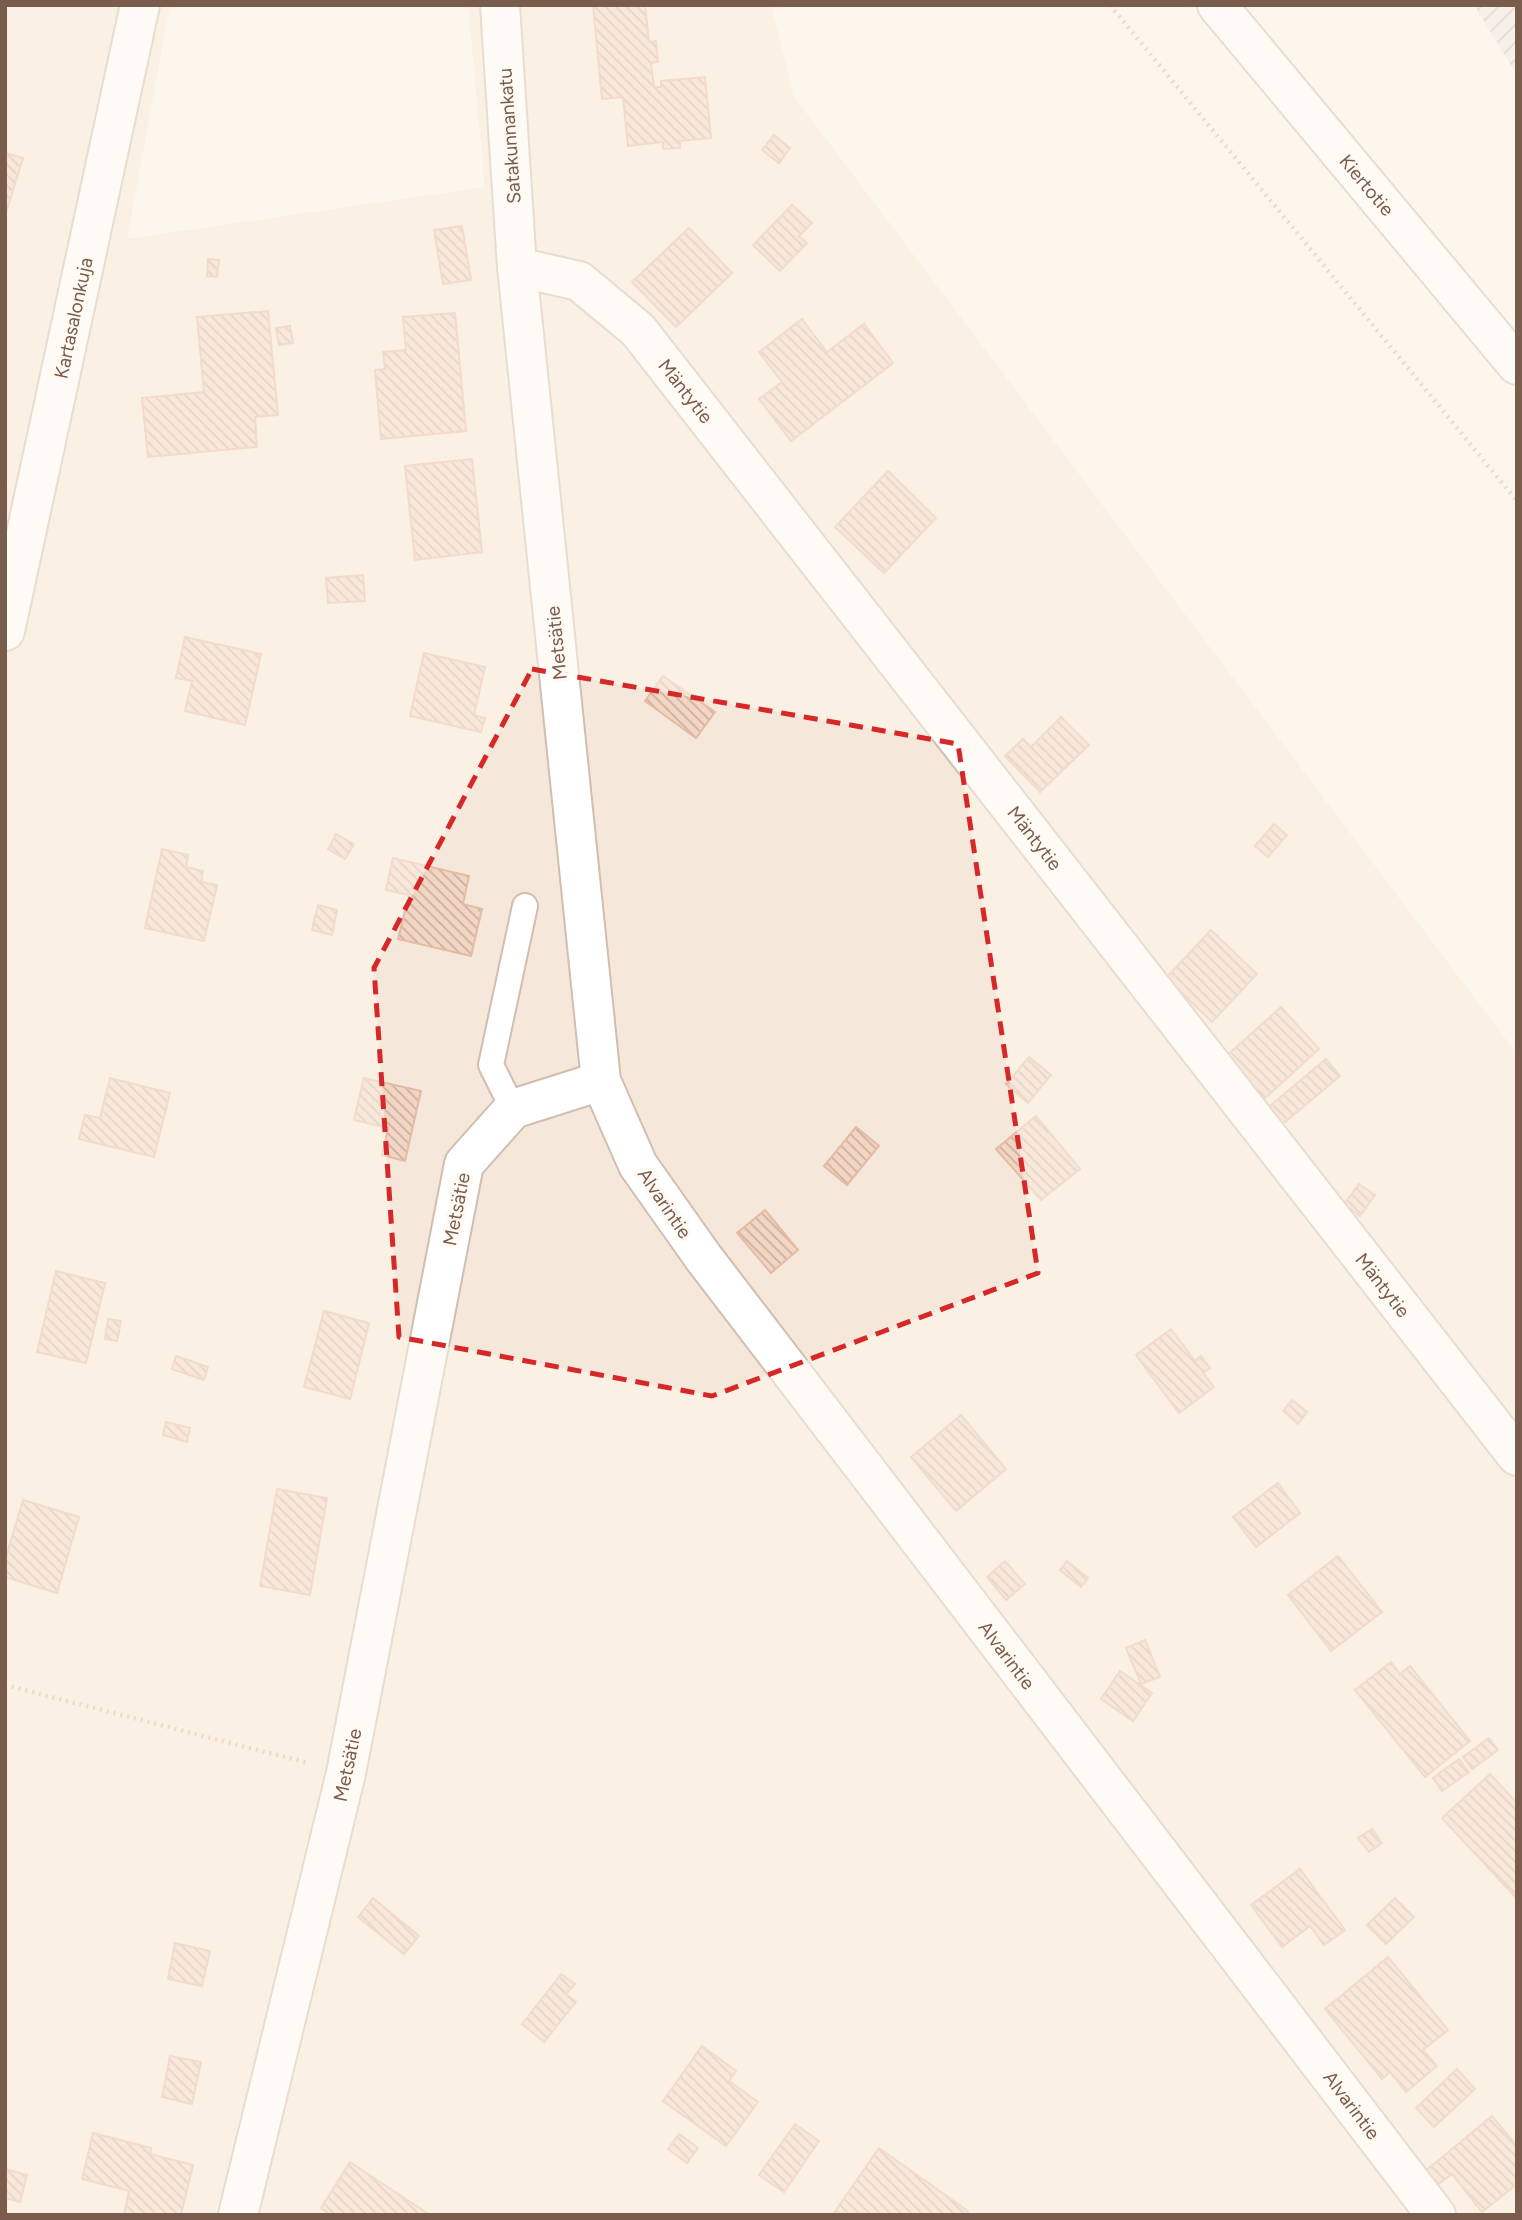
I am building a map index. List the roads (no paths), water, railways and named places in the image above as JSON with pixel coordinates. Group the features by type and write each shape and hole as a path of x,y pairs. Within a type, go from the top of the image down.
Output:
{"street":[{"name":"Kartasalonkuja","path":"5,631 140,5"},
{"name":"Satakunnankatu","path":"500,5 517,267"},
{"name":"Kiertotie","path":"1217,5 1517,365"},
{"name":"Metsätie","path":"517,267 601,1081"},
{"name":"Mäntytie","path":"517,267 579,281 638,330 1517,1456"},
{"path":"513,1109 601,1081"},
{"name":"Alvarintie","path":"601,1081 638,1165 703,1257 1436,2215"},
{"name":"Metsätie","path":"238,2215 346,1773 464,1164 513,1109"}],"lane":[{"path":"513,1109 491,1065 525,906"}]}
